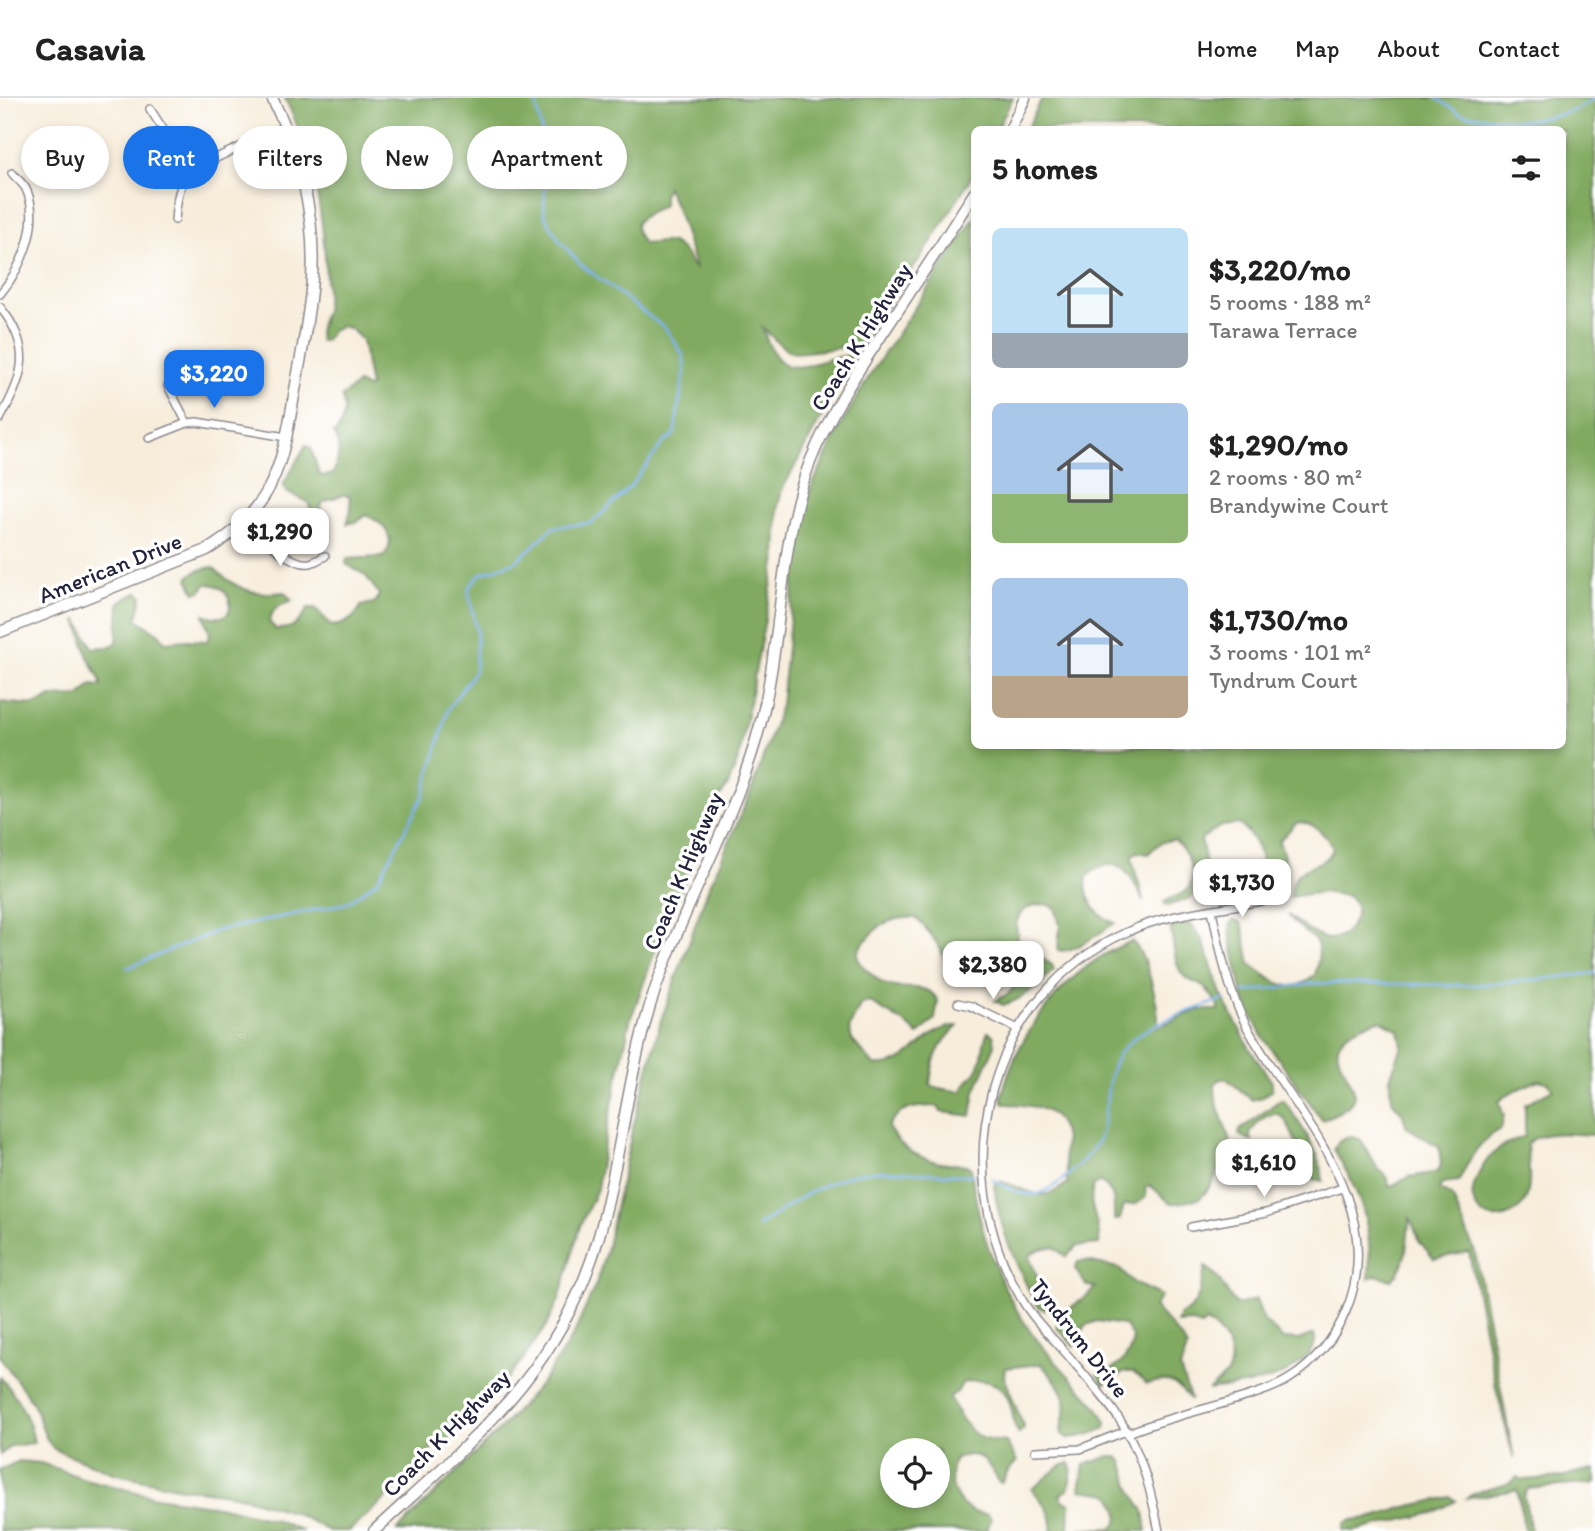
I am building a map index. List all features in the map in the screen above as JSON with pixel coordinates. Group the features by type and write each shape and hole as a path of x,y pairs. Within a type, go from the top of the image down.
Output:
{"street":[{"name":"American Drive","path":"272,98 286,126"},
{"path":"1012,126 1025,98"},
{"path":"150,109 161,126"},
{"path":"0,294 21,264 30,224 26,188 12,173"},
{"path":"175,220 180,189"},
{"name":"American Drive","path":"0,632 207,551 230,537 261,503 279,466 308,317 312,275 308,206 304,189"},
{"name":"Coach K Highway","path":"374,1531 495,1418 551,1348 578,1298 600,1233 634,1061 656,986 744,777 759,733 771,676 793,519 808,468 827,425 868,356 971,198"},
{"path":"0,307 17,335 22,362 19,383 0,419"},
{"path":"168,386 187,423"},
{"path":"149,438 187,423 286,437"},
{"path":"245,522 284,554 298,561 311,563 325,556"},
{"name":"Tyndrum Drive","path":"1159,1531 1147,1481 1127,1432 1101,1395 1029,1311 1006,1270 990,1224 983,1181 984,1125 994,1081 1018,1029 1039,1000 1065,973 1115,937 1141,926 1266,900"},
{"path":"1035,1451 1080,1449 1282,1383 1299,1372 1326,1345 1345,1315 1352,1298 1358,1272 1357,1236 1350,1206 1316,1132 1257,1043 1240,1012 1224,965 1212,910"},
{"path":"958,1003 971,1006 1018,1029"},
{"path":"1191,1227 1266,1213 1342,1188"}],"green space":[{"path":"285,98 1013,98 999,126 971,126 971,178 934,238 859,346 792,352 779,344 762,327 770,347 778,359 787,365 797,367 851,355 852,360 782,490 778,505 776,558 739,757 728,785 715,804 681,891 672,908 666,911 666,921 630,1021 597,1189 580,1226 559,1300 546,1326 498,1390 447,1441 432,1446 427,1462 349,1531 329,1531 295,1513 236,1495 176,1487 113,1473 54,1449 47,1440 33,1403 0,1357 0,702 34,705 52,697 80,696 91,685 101,686 88,657 77,619 93,648 108,647 117,643 119,602 138,592 142,596 137,619 159,634 165,642 207,641 210,635 204,614 224,616 230,605 224,591 216,586 206,584 201,591 195,593 188,578 202,569 213,567 237,586 254,592 284,592 292,600 272,613 270,623 276,629 295,624 308,608 315,608 332,626 342,624 353,617 361,606 376,602 379,594 365,575 346,564 347,559 383,557 390,544 384,527 366,515 347,524 351,509 350,496 344,494 323,502 314,523 308,502 288,493 283,485 306,445 311,448 319,474 333,474 339,449 334,434 340,426 344,411 341,397 359,383 366,388 370,387 362,340 351,329 342,326 320,341 319,332 326,299 316,189 347,189 347,126 297,126","holes":["667,187 696,269 676,245 667,242 644,244 638,236 636,224 663,205 663,195"]},
{"path":"1042,98 1595,98 1595,1135 1550,1134 1533,1139 1527,1144 1529,1186 1524,1203 1513,1213 1499,1218 1483,1215 1473,1199 1476,1180 1492,1155 1510,1142 1525,1136 1525,1104 1553,1089 1547,1082 1538,1080 1512,1092 1499,1102 1504,1116 1501,1129 1493,1133 1476,1151 1459,1181 1442,1183 1439,1189 1452,1196 1475,1252 1514,1459 1495,1384 1469,1252 1434,1259 1420,1242 1410,1218 1406,1251 1397,1273 1392,1280 1376,1275 1369,1278 1369,1241 1363,1210 1334,1149 1338,1142 1350,1136 1360,1139 1378,1169 1386,1175 1389,1187 1409,1177 1438,1172 1441,1164 1439,1147 1407,1127 1402,1113 1393,1102 1390,1078 1402,1046 1399,1030 1380,1020 1354,1029 1341,1039 1338,1050 1340,1062 1352,1084 1354,1094 1347,1107 1322,1120 1262,1036 1244,1001 1231,940 1230,924 1233,920 1241,923 1243,927 1250,964 1273,981 1289,986 1306,982 1315,975 1319,951 1314,939 1288,915 1311,932 1327,939 1343,935 1353,922 1356,906 1348,896 1323,892 1290,897 1296,876 1323,860 1333,848 1318,829 1308,824 1296,823 1279,841 1287,866 1283,878 1265,881 1230,900 1256,879 1261,864 1254,841 1239,824 1221,826 1201,839 1207,876 1205,884 1194,896 1183,901 1167,906 1164,902 1185,892 1192,880 1190,865 1175,840 1163,842 1148,854 1137,852 1132,856 1143,901 1134,882 1116,865 1098,868 1087,876 1087,891 1092,905 1102,916 1115,923 1071,949 1058,950 1060,925 1055,908 1039,905 1028,908 1019,916 1016,924 1020,944 1052,965 1054,970 1030,991 1010,1003 1003,1005 995,1001 1010,992 1015,981 1014,961 1008,943 990,946 964,969 946,978 942,953 916,918 892,920 879,927 858,952 861,964 881,982 890,986 926,990 938,1000 935,1019 918,1035 908,1025 871,1002 861,1004 849,1028 852,1040 874,1065 899,1060 936,1032 958,1026 937,1052 930,1085 961,1092 979,1065 988,1032 993,1035 995,1045 975,1091 971,1116 941,1112 938,1106 916,1107 897,1115 888,1127 899,1142 914,1153 931,1160 963,1164 971,1168 978,1212 990,1254 1008,1294 1031,1332 1098,1408 1106,1422 1105,1428 1087,1435 1067,1438 1062,1434 1065,1398 1041,1364 1005,1368 1004,1376 1024,1428 1019,1433 1008,1399 999,1387 986,1381 962,1383 958,1391 950,1397 963,1420 978,1436 1006,1442 1017,1461 1002,1483 981,1458 970,1455 954,1460 951,1479 953,1489 962,1504 969,1509 988,1514 991,1519 987,1531 397,1531 506,1423 544,1380 574,1334 596,1284 661,1020 708,889 751,792 781,705 799,533 809,492 838,430 872,372 971,223 971,749 1566,749 1566,126 1028,126"},
{"path":"1190,923 1203,941 1221,994 1250,1049 1272,1082 1272,1090 1263,1097 1252,1100 1227,1079 1220,1079 1215,1084 1217,1105 1229,1143 1214,1180 1198,1199 1171,1204 1150,1185 1145,1189 1146,1197 1136,1204 1124,1205 1120,1219 1114,1220 1113,1199 1109,1190 1101,1182 1094,1185 1091,1200 1099,1244 1077,1246 1066,1257 1054,1247 1040,1249 1029,1256 1049,1307 1045,1310 1034,1301 1014,1258 1000,1216 994,1185 997,1181 1040,1194 1057,1190 1067,1183 1065,1137 1055,1117 1041,1108 1005,1104 1001,1099 1008,1074 1032,1027 1066,985 1109,952 1132,941 1143,959 1151,982 1158,1027 1197,1010 1218,1010 1218,1005 1206,989 1186,978 1177,965 1170,928"},
{"path":"1280,1100 1284,1100 1309,1139 1318,1159 1323,1181 1294,1176 1294,1170 1305,1161 1286,1121 1279,1114 1270,1115 1259,1122 1250,1133 1252,1141 1239,1135 1240,1130"},
{"path":"1087,1261 1118,1268 1134,1283 1161,1296 1154,1307 1187,1348 1180,1369 1191,1400 1181,1389 1168,1381 1147,1384 1133,1372 1125,1372 1103,1384 1097,1374 1116,1367 1129,1352 1133,1338 1124,1325 1097,1321 1086,1325 1074,1346 1057,1328 1068,1310 1095,1287 1087,1286 1075,1269 1078,1262"},
{"path":"1205,1267 1211,1270 1238,1305 1256,1299 1263,1320 1283,1339 1298,1340 1314,1334 1315,1343 1308,1355 1287,1372 1275,1377 1208,1390 1223,1379 1229,1370 1230,1356 1226,1342 1217,1330 1206,1322 1201,1326 1192,1322 1177,1323 1180,1314 1191,1308 1195,1302"},
{"path":"0,1377 22,1408 34,1443 11,1446 0,1455"},
{"path":"1107,1457 1117,1457 1122,1461 1132,1491 1144,1511 1147,1531 1080,1531 1113,1528 1118,1520 1117,1507 1109,1494 1080,1490 1084,1465"},
{"path":"19,1461 41,1463 85,1479 156,1497 223,1507 276,1520 303,1531 0,1531 0,1470"},
{"path":"1070,1463 1072,1469 1068,1490 1060,1495 1070,1504 1069,1531 1051,1531 1050,1514 1032,1489 1061,1466"},
{"path":"1595,1470 1595,1483 1528,1489 1524,1496 1531,1531 1525,1531 1517,1490 1467,1498 1506,1484 1517,1477 1523,1480 1562,1477"},
{"path":"1450,1497 1456,1501 1433,1513 1354,1531 1343,1530 1345,1523 1352,1520"}],"waterway":[{"path":"127,968 219,930 347,903 378,880 424,795 448,709 475,671 477,632 468,589 480,574 515,562 554,527 592,523 630,487 663,443 674,435 685,369 683,355 666,329 580,264 559,240 544,215 545,183 540,162 544,143 535,98"},
{"path":"1436,98 1461,114 1520,121 1555,116 1578,109 1595,98"},
{"path":"1244,992 1317,983 1473,985 1595,973"},
{"path":"992,1179 1030,1195 1053,1187 1081,1163 1099,1139 1105,1117 1109,1082 1115,1060 1121,1051 1142,1032 1155,1025 1224,999"},
{"path":"758,1226 818,1188 851,1175 886,1171 973,1175"}]}
